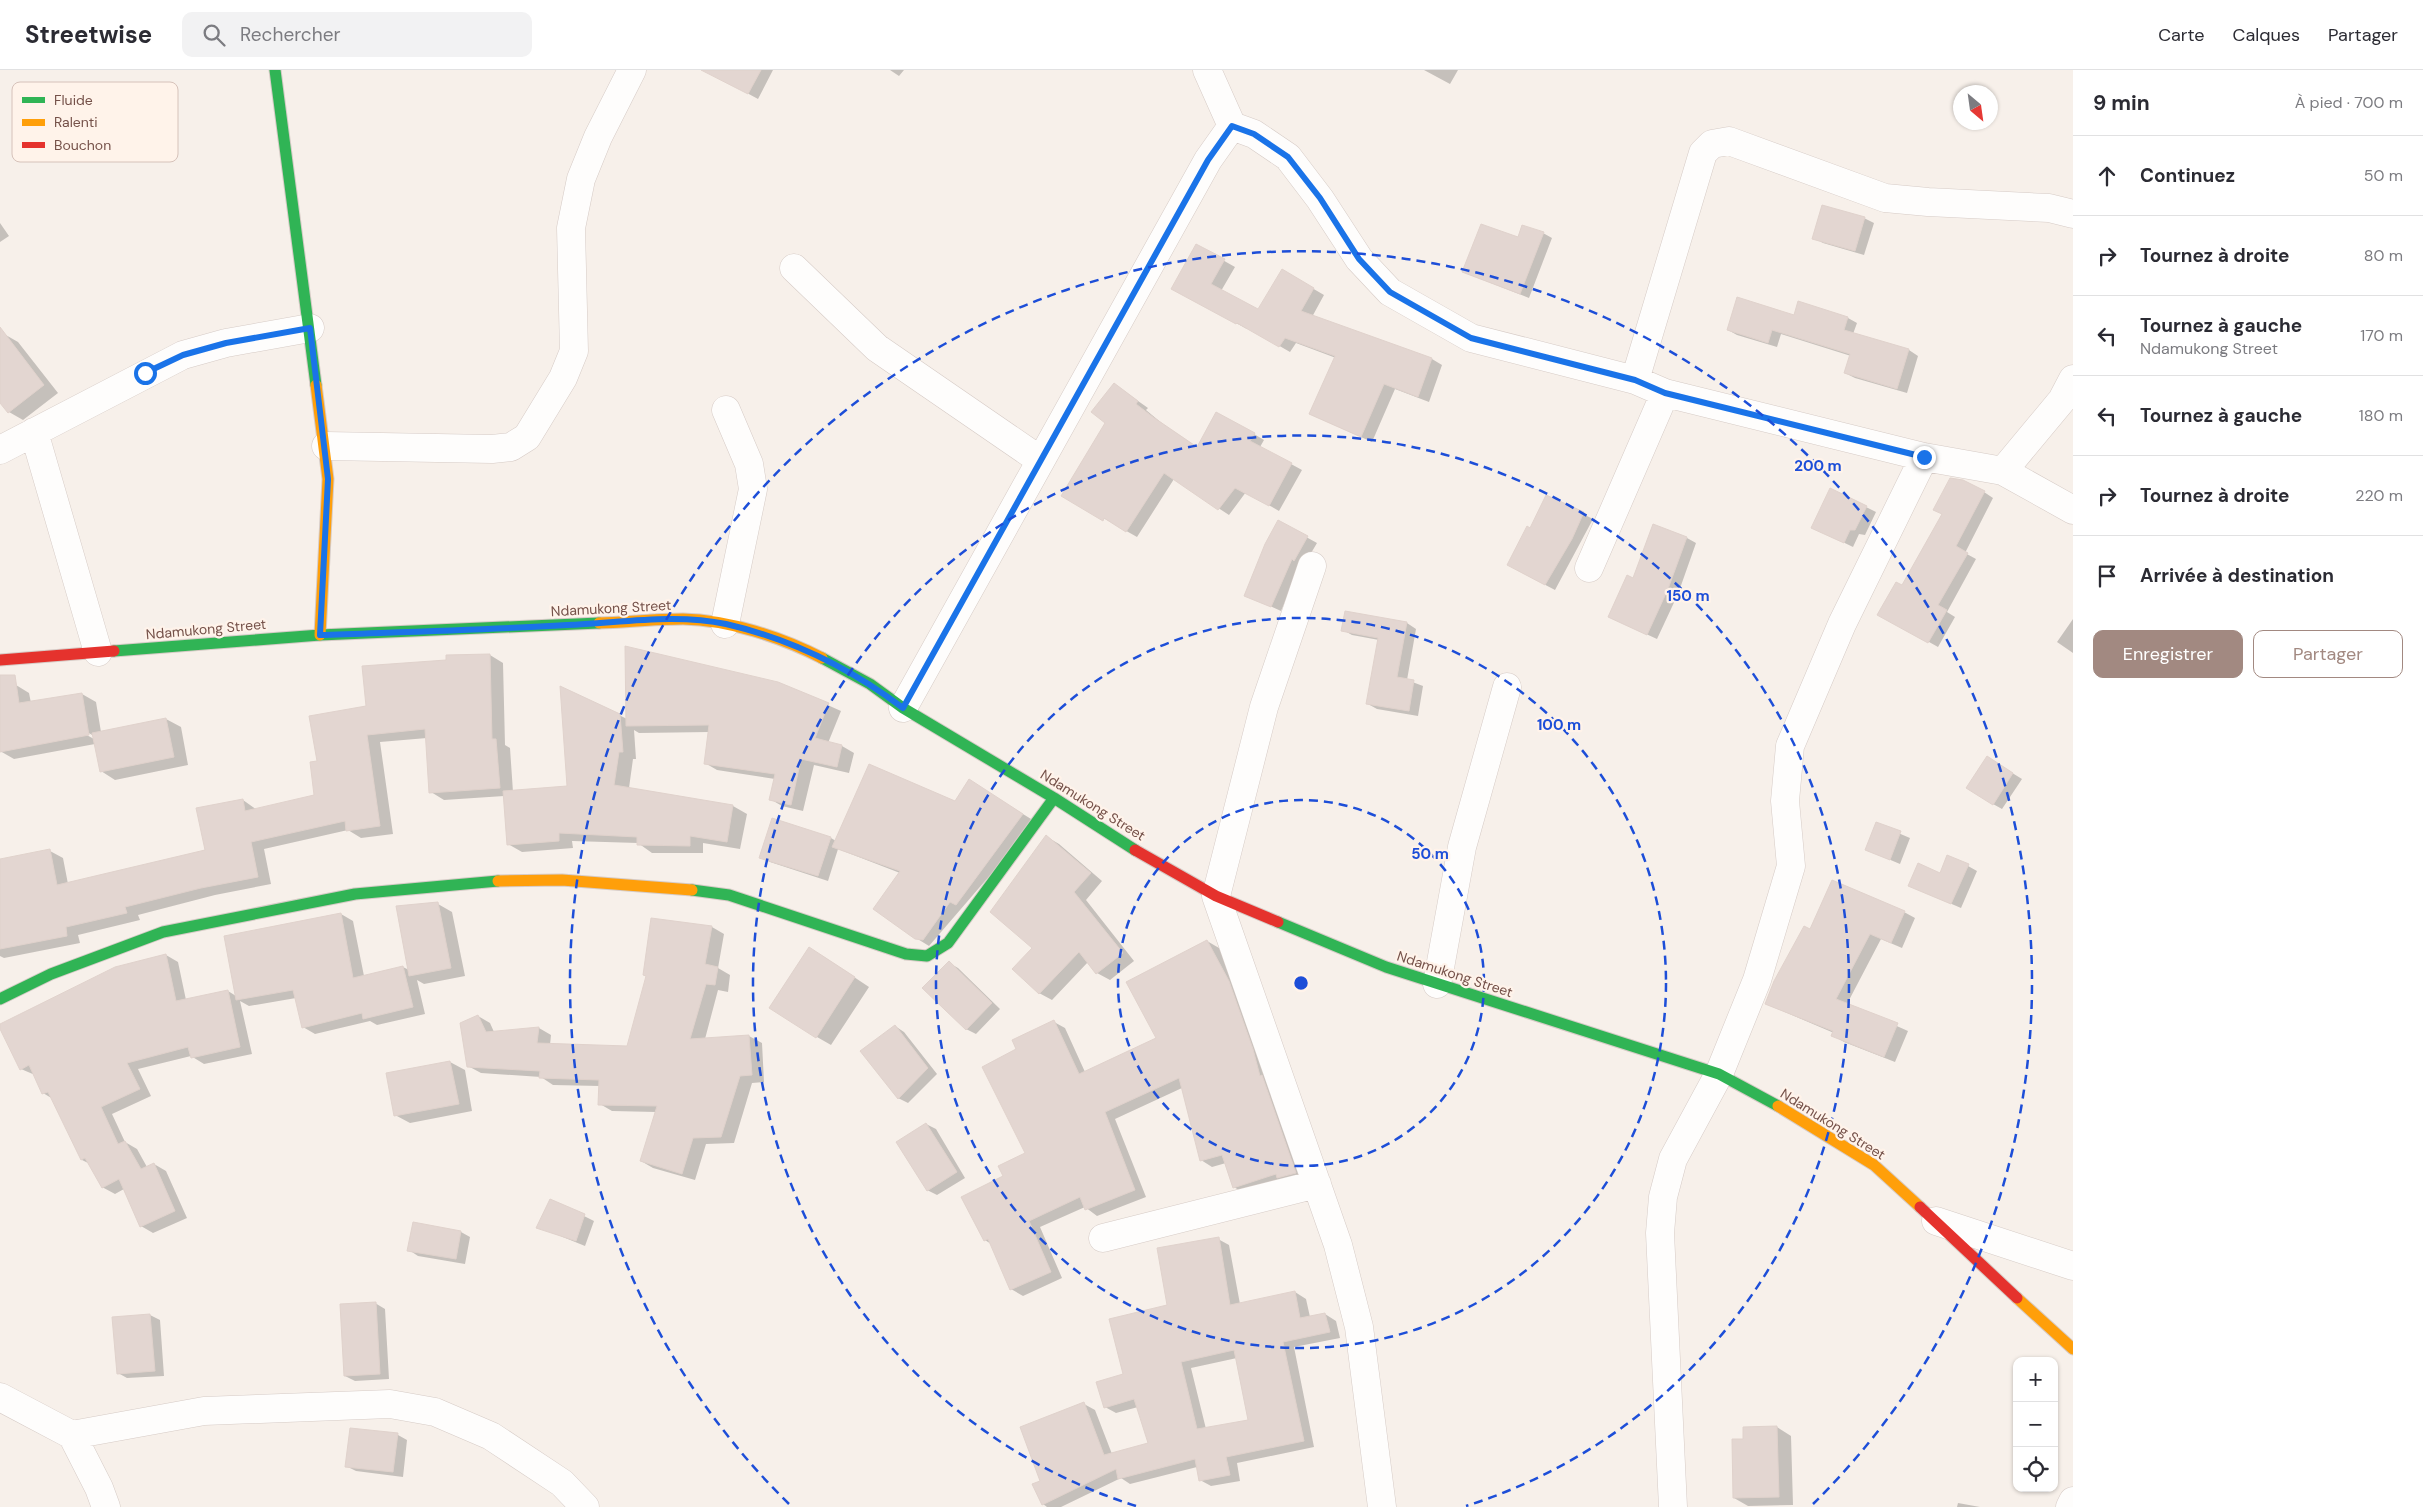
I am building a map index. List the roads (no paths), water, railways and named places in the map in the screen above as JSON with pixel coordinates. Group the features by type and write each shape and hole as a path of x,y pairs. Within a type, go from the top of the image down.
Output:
{"main road":[{"path":"275,70 326,446 328,479 327,531 320,635"},
{"name":"Ndamukong Street","path":"0,660 320,635 504,629 684,619 725,624 804,649 870,684 903,708 1054,798 1148,858 1216,896 1386,967 1719,1074 1790,1112 1874,1165 2073,1349"},
{"path":"0,999 51,974 163,932 355,894 502,881 571,881 673,888 729,895 906,954 927,956 948,944 1054,798"}],"street":[{"path":"326,446 492,449 511,447 527,437 563,378 574,352 571,228 585,171 598,137 632,70"},
{"path":"1207,70 1232,126 1254,134 1288,157 1320,198 1359,259 1390,292 1471,338 1635,380 1665,393 1924,457 2003,471 2073,510"},
{"path":"903,708 1208,160 1232,126"},
{"path":"1635,380 1703,153 1712,144 1729,141 1885,198 1946,204 2049,208 2073,214"},
{"path":"794,268 877,348 1040,460"},
{"path":"0,450 183,355 226,343 310,328"},
{"path":"2003,471 2062,400 2073,379"},
{"path":"1588,568 1665,393"},
{"path":"725,624 753,489 749,464 726,410"},
{"path":"34,432 98,652"},
{"path":"1673,1507 1660,1233 1663,1197 1673,1159 1719,1074 1757,980 1791,866 1785,802 1790,746 1842,624 1924,457"},
{"path":"1312,566 1264,707 1216,896 1338,1245 1359,1327 1382,1507"},
{"path":"1436,984 1462,847 1507,687"},
{"path":"1103,1238 1317,1184"},
{"path":"1936,1221 2073,1266"},
{"path":"0,1397 72,1435 100,1488 106,1507"},
{"path":"72,1435 204,1411 390,1404 435,1412 490,1436 562,1483 584,1507"},
{"path":"2070,1507 2073,1500"}]}
